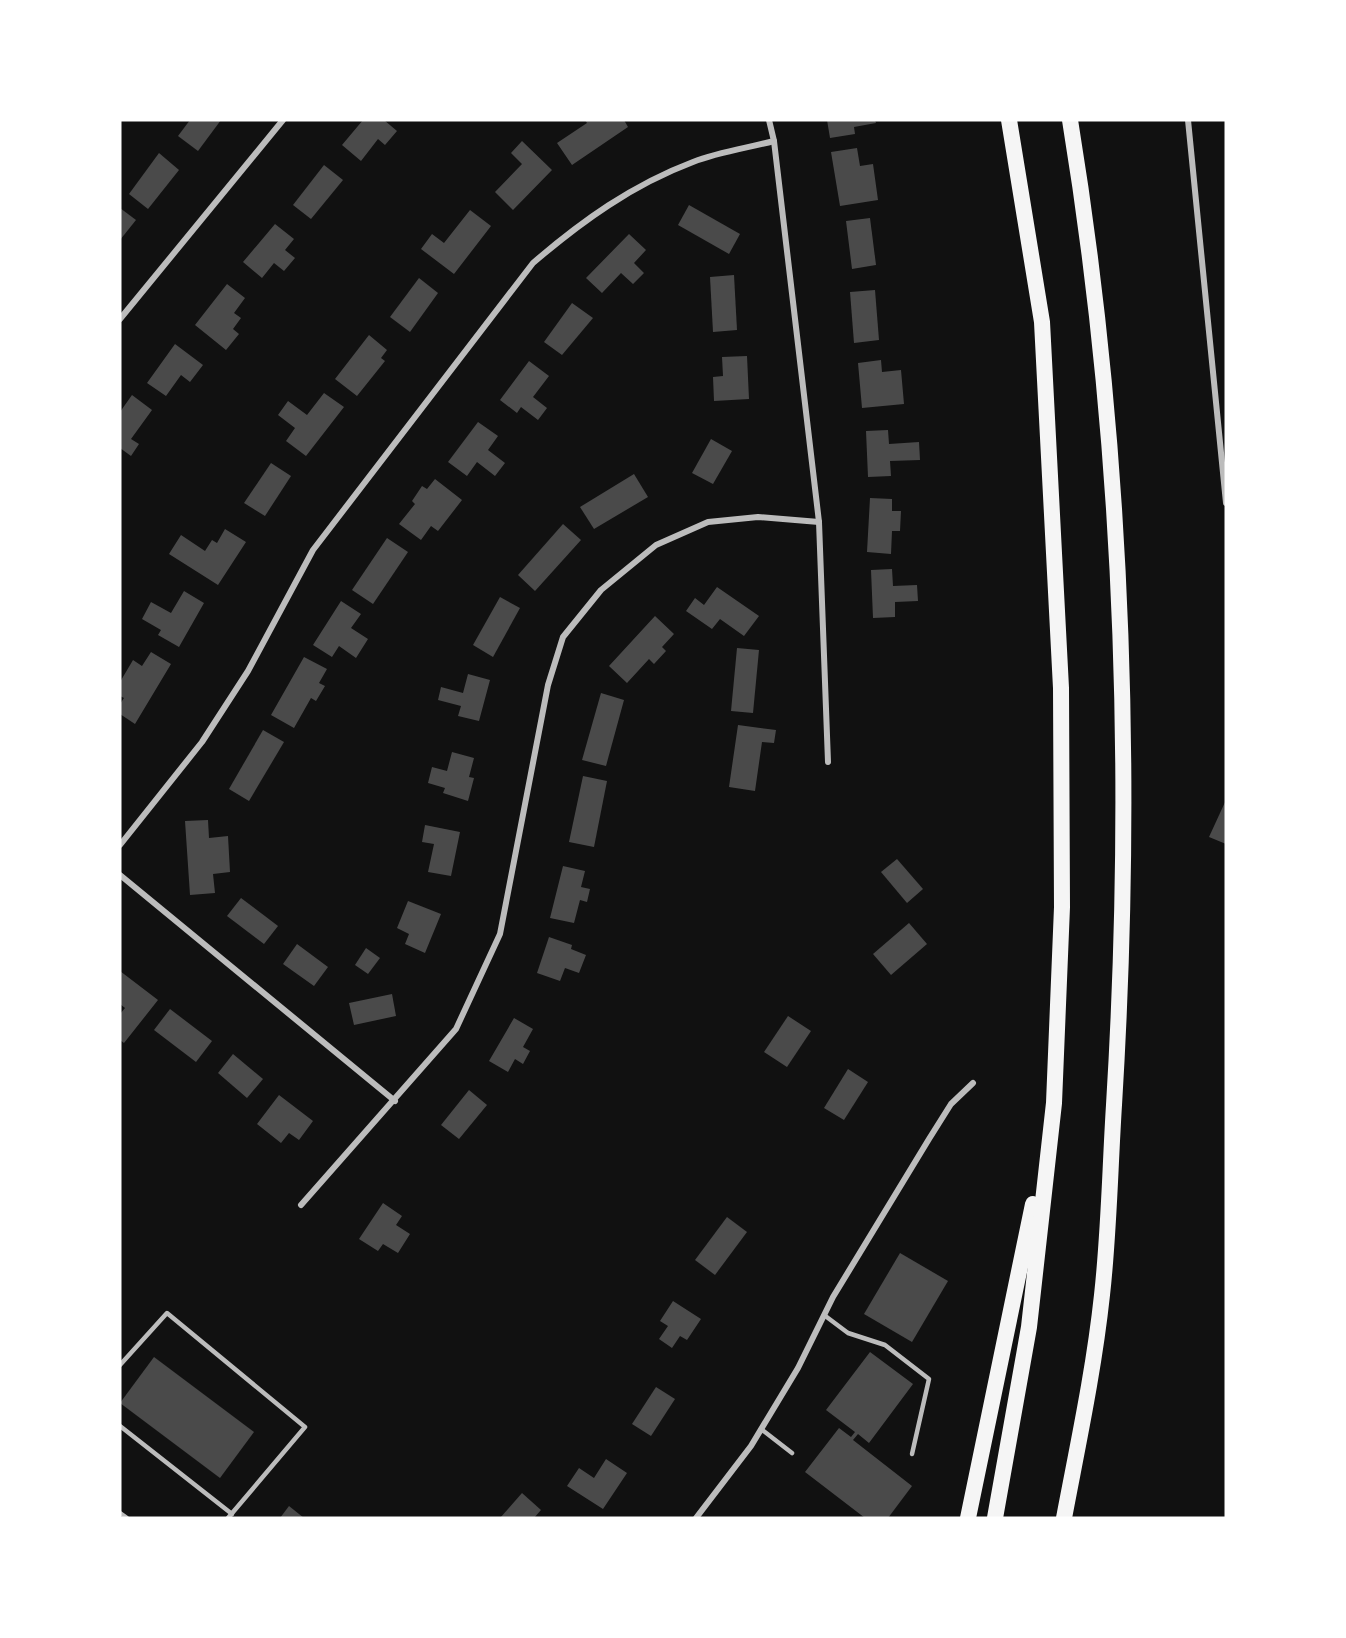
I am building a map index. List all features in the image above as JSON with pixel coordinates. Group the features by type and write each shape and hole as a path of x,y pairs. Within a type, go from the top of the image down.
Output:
{"highway":[{"path":"995,1518 1029,1327 1054,1103 1062,907 1061,688 1042,322 1010,120"},
{"path":"1064,1518 1102,1296 1122,978 1122,717 1115,526 1086,219 1070,120"},
{"path":"968,1518 1054,1103"},
{"path":"1070,1518 1078,1442"}],"street":[{"path":"120,319 284,120"},
{"path":"768,120 774,141 819,522 828,762"},
{"path":"1188,120 1226,503"},
{"path":"120,845 202,742 248,671 313,550 533,263 570,231 635,187 694,161 774,141"},
{"path":"301,1205 395,1101 456,1029 500,934 548,685 563,637 601,590 656,545 708,522 758,517 819,522"},
{"path":"120,876 395,1101"},
{"path":"696,1518 761,1429 798,1368 824,1315 951,1104 973,1083"}],"lane":[{"path":"120,1365 167,1313 305,1427 230,1516 120,1426"},
{"path":"824,1315 848,1333 885,1345 929,1379 912,1454"},
{"path":"761,1429 792,1453"},
{"path":"120,1513 127,1518"}],"building":[{"path":"190,120 221,120 198,151 178,136"},
{"path":"363,120 384,120 397,131 385,145 378,139 361,161 342,145"},
{"path":"585,120 624,120 628,127 572,165 557,143 587,123"},
{"path":"827,120 875,120 876,123 854,127 855,134 830,138"},
{"path":"522,141 552,170 513,210 495,192 522,164 511,153"},
{"path":"857,148 860,166 873,164 878,200 840,206 831,152"},
{"path":"159,153 179,170 148,209 129,194"},
{"path":"324,165 343,180 311,219 293,205"},
{"path":"689,205 740,234 729,254 678,225"},
{"path":"120,208 136,220 120,240"},
{"path":"470,210 491,226 454,274 421,249 432,234 444,243"},
{"path":"870,218 876,265 852,269 846,221"},
{"path":"275,224 294,239 285,250 295,258 284,271 274,263 262,278 243,262"},
{"path":"629,234 646,250 634,263 644,273 633,284 621,273 602,293 586,278"},
{"path":"734,275 737,330 713,332 710,277"},
{"path":"419,278 438,293 410,332 390,317"},
{"path":"227,284 245,298 234,313 241,318 233,329 239,334 226,350 195,325"},
{"path":"875,290 879,340 854,343 850,292"},
{"path":"572,303 593,318 562,355 544,342"},
{"path":"369,335 387,350 381,358 385,361 357,396 335,379"},
{"path":"175,344 203,365 190,382 181,375 166,396 147,383"},
{"path":"747,356 749,399 714,401 713,377 723,376 722,357"},
{"path":"881,360 882,372 901,370 904,404 862,408 858,363"},
{"path":"529,361 549,376 533,397 547,408 538,420 521,407 517,413 500,400"},
{"path":"324,393 344,407 306,456 286,441 295,428 278,415 288,401 307,415"},
{"path":"132,395 152,410 131,439 139,444 131,456 120,448 120,412"},
{"path":"478,422 498,436 488,450 505,463 495,476 477,462 467,476 448,462"},
{"path":"888,430 889,444 919,442 920,460 890,461 891,476 868,477 866,431"},
{"path":"711,439 732,451 713,484 692,473"},
{"path":"271,463 291,476 265,516 244,503"},
{"path":"634,474 648,497 594,529 580,507"},
{"path":"435,479 462,500 438,531 431,526 421,540 399,524 415,504 412,501 422,486 427,489"},
{"path":"870,498 892,499 892,511 901,511 900,531 892,531 891,554 867,552"},
{"path":"563,524 581,540 535,591 518,575"},
{"path":"225,529 246,542 218,585 169,554 181,535 205,551 212,540 217,543"},
{"path":"387,538 408,552 373,604 352,590"},
{"path":"892,569 893,586 917,585 918,601 895,602 895,617 873,618 871,570"},
{"path":"717,587 759,616 744,636 720,619 712,629 686,611 695,598 704,605"},
{"path":"184,591 204,603 179,647 158,635 161,630 142,619 151,602 171,613"},
{"path":"500,597 520,608 493,657 473,645"},
{"path":"341,601 361,614 351,628 368,639 356,658 339,646 332,657 313,645"},
{"path":"655,616 674,634 662,647 666,651 654,664 649,659 627,683 609,666"},
{"path":"737,648 759,650 753,713 731,711"},
{"path":"151,652 171,664 135,724 120,714 120,704 124,698 120,696 120,682 133,660 142,666"},
{"path":"304,657 327,669 319,683 325,686 316,701 311,698 294,728 271,715"},
{"path":"468,674 490,680 479,721 458,716 461,706 438,700 441,687 463,693"},
{"path":"601,693 624,700 606,766 582,760"},
{"path":"738,725 776,730 774,743 762,742 755,791 729,787"},
{"path":"263,730 284,742 249,801 229,789"},
{"path":"452,752 474,758 469,777 474,778 468,801 443,793 445,788 428,783 432,767 447,771"},
{"path":"583,776 607,781 594,847 569,842"},
{"path":"1226,800 1226,844 1209,837"},
{"path":"208,820 209,838 228,836 230,872 213,874 215,893 190,895 185,821"},
{"path":"425,825 460,832 451,876 428,872 434,844 422,842"},
{"path":"897,859 923,889 907,903 881,872"},
{"path":"563,866 585,871 581,887 590,889 587,902 580,900 574,923 550,918"},
{"path":"241,898 278,926 264,944 227,916"},
{"path":"408,901 441,914 425,953 405,944 409,934 397,928"},
{"path":"909,923 927,944 891,975 873,954"},
{"path":"549,937 572,945 571,949 586,955 579,973 565,968 560,981 537,973"},
{"path":"297,944 328,967 314,986 283,964"},
{"path":"366,948 380,958 368,974 355,965"},
{"path":"120,971 158,1000 124,1043 120,1040 120,1014 125,1008 120,1004"},
{"path":"392,994 396,1016 354,1025 349,1003"},
{"path":"170,1009 212,1041 196,1062 154,1030"},
{"path":"788,1016 811,1031 787,1067 764,1052"},
{"path":"514,1018 533,1029 523,1047 530,1051 523,1064 515,1059 508,1072 489,1061"},
{"path":"233,1054 263,1079 247,1098 218,1073"},
{"path":"848,1069 868,1082 844,1120 824,1108"},
{"path":"469,1090 487,1105 459,1139 441,1125"},
{"path":"279,1095 313,1121 299,1140 289,1133 281,1143 257,1124"},
{"path":"383,1203 402,1216 396,1225 410,1234 398,1253 383,1244 378,1251 359,1239"},
{"path":"727,1217 747,1232 715,1275 695,1260"},
{"path":"900,1253 948,1281 912,1342 864,1314"},
{"path":"673,1301 701,1319 687,1340 680,1336 672,1348 659,1339 668,1326 660,1321"},
{"path":"870,1352 913,1384 869,1443 858,1434 853,1440 912,1486 888,1518 865,1518 805,1472 839,1428 851,1437 855,1432 826,1410"},
{"path":"154,1357 254,1432 220,1478 120,1403"},
{"path":"656,1387 675,1399 651,1436 632,1424"},
{"path":"606,1459 627,1473 603,1509 567,1486 579,1468 594,1478"},
{"path":"522,1493 541,1510 534,1518 500,1518"},
{"path":"289,1506 304,1518 280,1518"}]}
